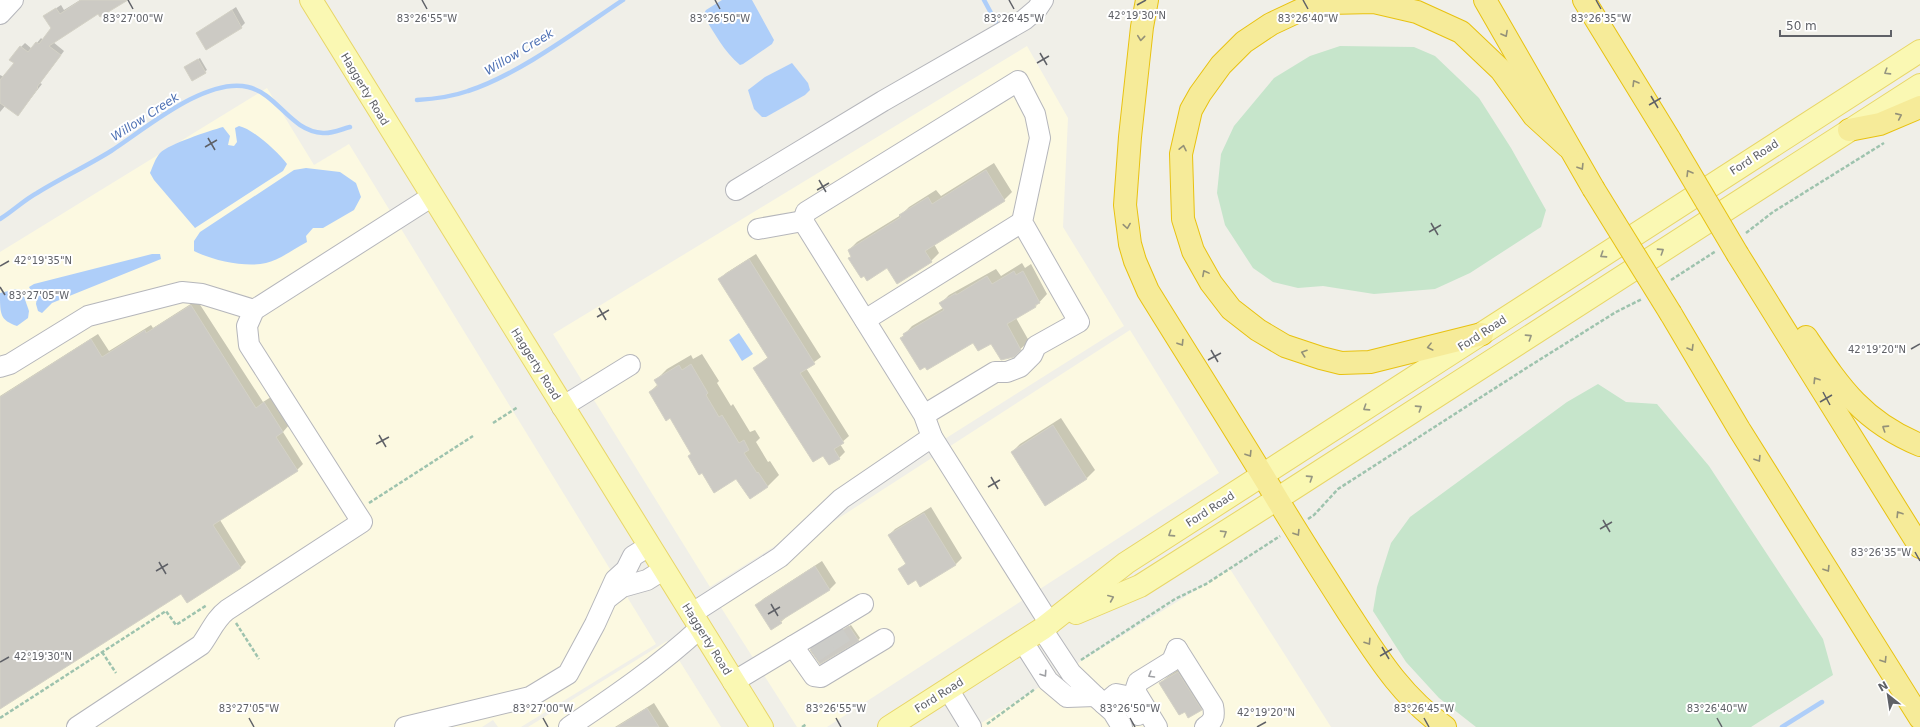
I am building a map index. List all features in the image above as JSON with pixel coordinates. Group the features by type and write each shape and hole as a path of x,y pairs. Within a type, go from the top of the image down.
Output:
{"highway":[{"path":"1147,0 1142,27 1125,188 1126,223 1135,261 1148,291 1294,528 1386,669 1406,694 1427,715 1445,727"},
{"path":"1485,0 1568,147 1671,314 1739,429 1920,718"},
{"path":"1584,0 1670,140 1753,280 1920,547"},
{"path":"1482,334 1370,362 1341,363 1320,358 1284,346 1258,330 1231,310 1211,283 1193,251 1183,219 1181,154 1191,110 1200,94 1221,64 1244,42 1271,24 1303,9 1328,3 1374,2 1417,12 1461,32 1501,70 1534,116 1568,147"},
{"path":"1850,130 1880,124 1920,107"},
{"path":"1753,280 1782,301 1824,364 1856,405 1876,422 1898,436 1920,445"}],"main road":[{"name":"Haggerty Road","path":"311,0 431,197 762,727"},
{"name":"Ford Road","path":"898,725 948,689 1046,626 1126,563 1920,51"},
{"name":"Ford Road","path":"1046,626 1140,586 1278,500 1920,84"}],"street":[{"path":"0,14 13,0"},
{"path":"736,190 882,101 1024,20 1037,9 1043,0"},
{"path":"803,221 806,212 1018,81 1036,114 1040,138 1022,222 1079,322 1036,346 1032,355 1020,367 1007,372 995,372 924,415"},
{"path":"77,727 201,645 212,631 217,618 227,610 362,522 249,345 247,326 254,310 431,197"},
{"path":"758,229 803,221"},
{"path":"803,221 924,415 932,437 1046,626 1067,669 1113,712 1122,727"},
{"path":"865,320 1022,222"},
{"path":"0,367 10,364 88,316 182,292 202,294 254,310"},
{"path":"562,407 630,365"},
{"path":"569,727 640,680 672,654 696,621 780,557 841,499 932,437"},
{"path":"405,727 430,724 530,697 568,674 595,624 615,580 626,570 633,556 649,546"},
{"path":"606,600 622,587 647,580 664,570"},
{"path":"733,682 793,646 822,632 863,604"},
{"path":"793,646 814,676 821,677 841,660 884,639"},
{"path":"1022,642 1048,681 1067,697 1099,700 1116,694 1126,696 1146,727"},
{"path":"1188,648 1226,708 1227,718 1223,727"},
{"path":"1157,727 1135,691 1138,682 1172,661 1177,649 1213,706 1215,715 1212,723 1205,727"},
{"path":"948,689 972,727"}],"path":[{"path":"1667,284 1690,266 1733,246 1773,212 1889,140"},
{"path":"1067,669 1156,611 1206,584 1314,515 1338,488 1616,312 1644,297"},
{"path":"493,423 518,407"},
{"path":"366,505 473,436"},
{"path":"0,718 166,611 176,625"},
{"path":"234,621 259,659"},
{"path":"102,652 116,673"},
{"path":"981,727 1048,681"},
{"path":"802,727 807,724"}],"shaded area":[{"path":"1027,46 1068,118 1063,227 1124,326 710,587 553,334"},
{"path":"267,88 314,165 349,144 656,644 521,727 498,727 493,720 482,727 0,727 0,252"},
{"path":"1130,330 1219,473 827,727 797,727 715,598"},
{"path":"1230,569 1331,727 975,727"},
{"path":"667,641 721,727 528,727"}],"green space":[{"path":"1340,46 1414,47 1435,56 1479,98 1511,148 1546,210 1541,227 1470,273 1435,289 1374,294 1323,286 1298,288 1273,282 1253,268 1225,225 1217,193 1221,154 1234,126 1274,78 1310,56"},
{"path":"1598,384 1626,402 1657,404 1709,466 1823,639 1833,675 1751,727 1476,727 1439,698 1406,662 1373,611 1377,587 1391,543 1410,517 1567,402"}],"water":[{"path":"722,0 752,0 774,40 772,44 740,65 724,48 703,15 706,10"},
{"path":"792,63 808,83 810,90 805,95 766,117 762,117 754,109 748,90 765,77"},
{"path":"239,126 245,128 265,142 278,153 287,164 283,171 195,228 154,180 150,173 154,163 160,153 165,149 190,138 223,127 230,136 228,145 234,146 237,142 235,128"},
{"path":"306,168 340,172 356,183 361,197 354,210 323,228 313,228 306,236 307,242 271,262 239,264 219,260 194,251 194,241 200,232 294,170"},
{"path":"152,254 160,254 161,259 52,303 42,313 38,311 36,304 37,297 33,294 29,287 34,284"},
{"path":"17,289 22,291 29,311 28,318 17,326 11,324 2,316 0,307 0,293"},
{"path":"739,333 753,354 742,361 729,340"}],"building":[{"path":"81,0 128,0 100,17 98,14 49,46 61,55 18,116 0,103 0,80 14,63 9,60 20,46 28,52 36,42 39,44 51,28 43,16 56,8 60,14"},
{"path":"232,10 242,28 206,50 196,33"},
{"path":"198,59 206,73 192,81 184,67"},
{"path":"986,170 1005,201 925,251 932,262 897,284 887,268 867,281 864,276 861,278 848,258 851,257 848,250 901,217 899,215 928,197 932,204"},
{"path":"749,259 815,364 800,373 844,443 834,449 840,459 829,465 823,456 813,462 753,368 768,358 718,279"},
{"path":"1014,271 1016,275 1023,271 1040,303 1035,305 1036,307 1007,324 1021,350 1014,357 1001,360 991,344 978,351 973,343 927,370 925,367 920,370 900,338 904,336 903,334 944,310 939,303 956,293 956,295 987,276 992,284"},
{"path":"191,305 256,408 264,402 283,432 276,437 298,471 213,525 241,568 187,603 181,594 0,709 0,397 91,339 102,357 145,330 146,333"},
{"path":"691,364 708,393 706,395 719,417 722,415 739,443 744,440 749,450 744,453 768,487 750,499 736,479 714,493 702,473 699,475 688,456 691,454 670,418 666,421 649,392 658,386 654,380 679,365 682,370"},
{"path":"1053,425 1087,479 1045,506 1011,452"},
{"path":"924,513 956,565 920,587 916,580 908,585 898,569 906,564 888,535"},
{"path":"815,566 830,590 780,621 782,623 771,630 755,605"},
{"path":"849,626 859,641 820,664 810,650"},
{"path":"1178,672 1202,710 1188,718 1185,712 1179,715 1159,683"},
{"path":"647,708 659,727 617,727"}],"waterway":[{"name":"Willow Creek","path":"417,100 462,93 487,84 547,51 623,0"},
{"path":"984,0 997,24"},
{"name":"Willow Creek","path":"0,219 32,196 111,151 176,107 194,97 213,90 231,86 248,87 258,91 268,97 302,126 312,131 326,133 350,127"},
{"path":"1782,727 1822,702"}],"tunnel":[{"path":"831,629 845,651"},
{"path":"816,639 830,660"}]}
